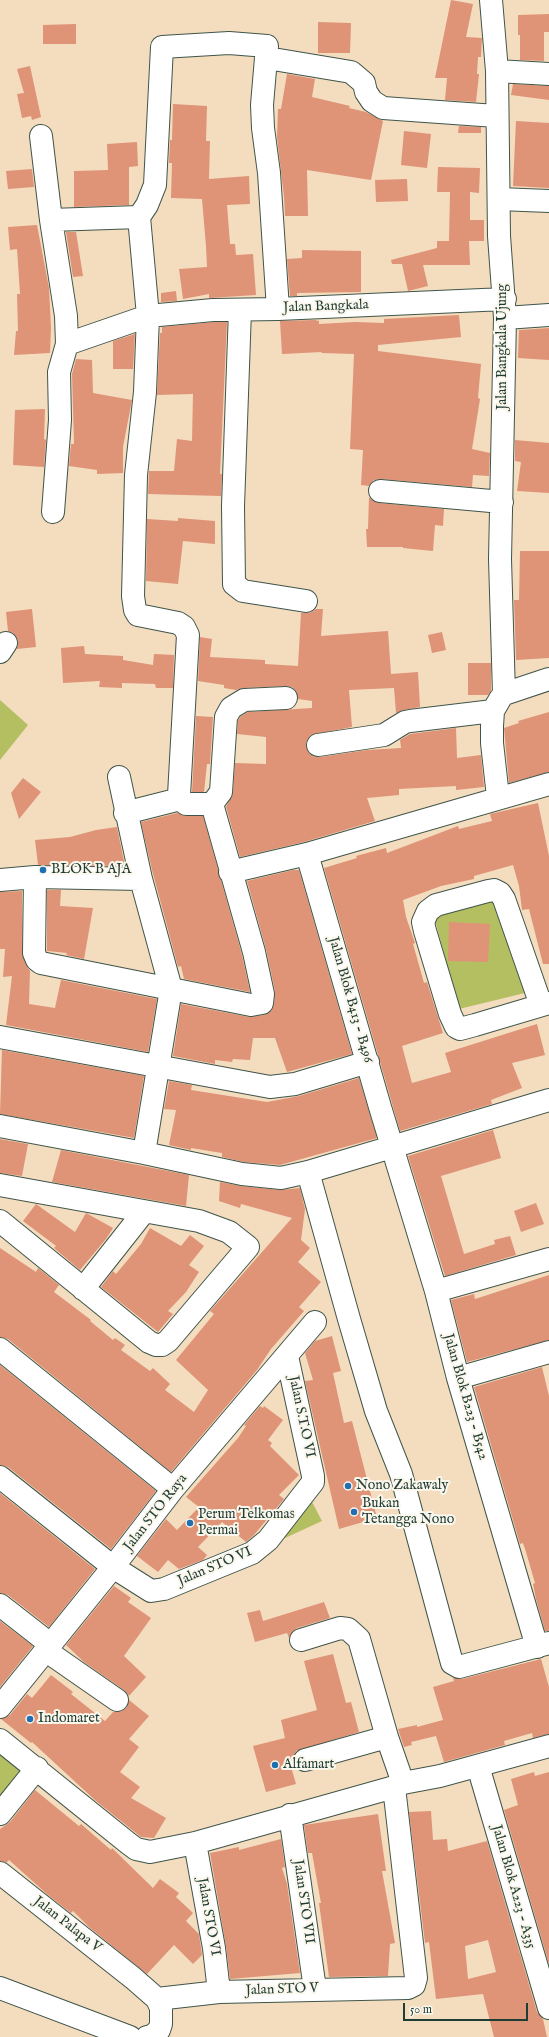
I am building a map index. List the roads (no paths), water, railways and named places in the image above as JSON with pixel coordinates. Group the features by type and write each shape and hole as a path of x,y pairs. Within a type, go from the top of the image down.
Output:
{"street":[{"name":"Jalan Bangkala Ujung","path":"491,0 497,71 496,116 499,236 505,309 499,702 492,743 498,798"},
{"path":"180,800 188,635 184,627 178,623 138,615 135,610 133,596 136,475 145,392 148,316 140,217 147,205 155,185 162,47 229,43 267,46 262,105 263,128 269,173 278,309"},
{"path":"267,58 351,72 364,83 366,92 372,102 383,108 496,116"},
{"path":"497,71 549,74"},
{"path":"41,136 51,220 66,316 67,344 59,372 60,420 53,512"},
{"path":"499,199 549,201"},
{"path":"51,220 140,217"},
{"name":"Jalan Bangkala","path":"67,344 148,316 240,310 505,309 549,315"},
{"path":"240,310 233,506 234,584 243,591 306,601"},
{"path":"380,492 502,502"},
{"path":"318,745 384,735 405,722 499,702 549,679"},
{"path":"212,804 221,792 226,717 231,708 244,700 286,698"},
{"path":"118,778 141,879 172,989 144,1153"},
{"path":"230,872 307,854 548,784"},
{"path":"125,813 180,800 186,804 212,804"},
{"path":"35,878 34,953 37,960 55,966 251,1005 262,1003 263,1001 254,952 230,872 212,804"},
{"name":"Jalan Blok B413 - B496","path":"307,854 392,1147"},
{"path":"0,880 35,878 141,879"},
{"path":"494,890 500,892 545,1004 475,1026 460,1029 456,1027 450,1014 423,922 428,911 436,905 494,890"},
{"path":"0,1037 159,1068 270,1087 295,1084 368,1062"},
{"path":"0,1126 144,1153 242,1174 274,1178 288,1177 308,1172 549,1100"},
{"name":"Jalan Blok B223 - B542","path":"392,1147 436,1291 458,1378 543,1645"},
{"path":"308,1172 376,1411 401,1474 452,1663 460,1667 543,1645"},
{"path":"0,1186 198,1222 229,1232 248,1247 168,1341 162,1345 156,1345 149,1342 0,1221"},
{"path":"84,1289 143,1213"},
{"path":"436,1291 549,1259"},
{"name":"Jalan STO Raya","path":"0,1708 113,1567 173,1489 315,1322"},
{"path":"0,1349 173,1489"},
{"path":"458,1378 549,1352"},
{"name":"Jalan S.T.O VI","path":"287,1356 314,1478"},
{"name":"Jalan STO VI","path":"0,1477 113,1567 146,1589 156,1591 252,1553 268,1540 312,1485 314,1478"},
{"path":"0,1604 48,1647 116,1700"},
{"path":"301,1640 340,1628 348,1629 359,1639 398,1785"},
{"path":"305,1760 386,1737"},
{"path":"0,1740 37,1768 136,1849 150,1852 195,1843 398,1785 440,1776 549,1746"},
{"name":"Jalan Blok A223 - A335","path":"478,1766 549,2008"},
{"path":"0,1814 37,1768"},
{"name":"Jalan STO V","path":"157,1999 219,1992 408,1988 414,1985 416,1978 398,1785"},
{"name":"Jalan STO VII","path":"290,1815 315,1989"},
{"name":"Jalan STO VI","path":"195,1843 211,1926 219,1992"},
{"name":"Jalan Palapa V","path":"0,1872 133,1978 157,1999"},
{"path":"0,1988 130,2037"},
{"path":"147,2037 152,2036 159,2030 161,2024 161,2008 157,1999"}],"place":[{"name":"BLOK B AJA","path":"43,870"},
{"name":"Nono Zakawaly","path":"348,1486"},
{"name":"Bukan Tetangga Nono","path":"354,1512"},
{"name":"Perum Telkomas Permai","path":"190,1523"},
{"name":"Indomaret","path":"30,1719"},
{"name":"Alfamart","path":"275,1765"}]}
